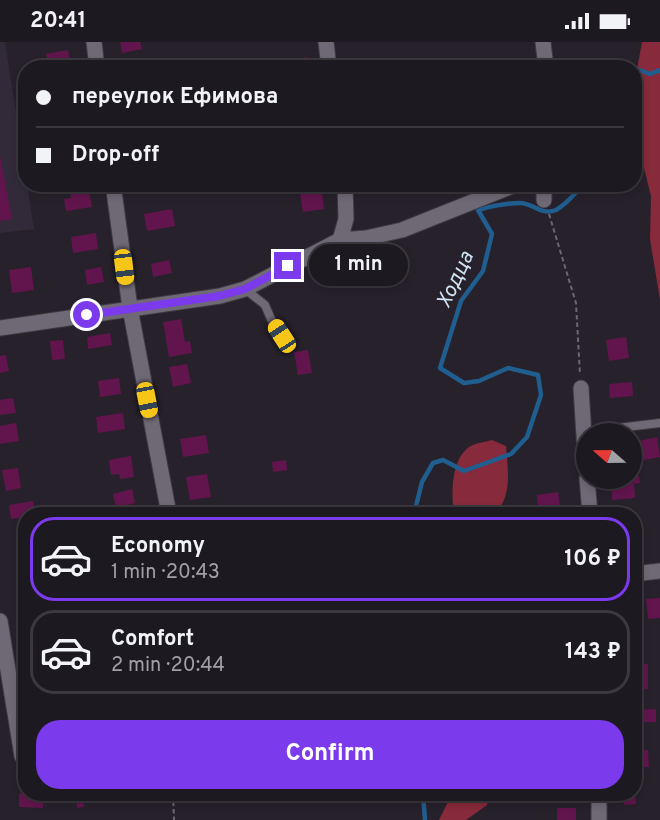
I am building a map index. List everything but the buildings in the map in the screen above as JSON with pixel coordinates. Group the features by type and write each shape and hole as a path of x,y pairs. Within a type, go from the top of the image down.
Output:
{"street":[{"path":"94,42 96,60"},
{"path":"326,42 328,60"},
{"path":"543,42 545,60"},
{"path":"114,192 130,308 168,507"},
{"path":"339,240 346,219 345,192"},
{"path":"0,328 219,296 245,289 339,240 366,238 402,230 497,192"},
{"path":"581,388 583,423"},
{"path":"588,489 589,507"},
{"path":"642,573 660,572"},
{"path":"0,621 18,724"},
{"path":"599,801 599,820"}],"lane":[{"path":"245,289 265,305 282,336"},
{"path":"642,425 660,423"}],"path":[{"path":"544,192 576,303 581,388"},
{"path":"173,801 174,820"}],"shaded area":[{"path":"0,42 5,42 18,126 18,192 28,192 34,229 0,233"},
{"path":"642,42 660,42 660,300 650,239 651,196 642,160 642,60 639,60"},
{"path":"492,440 506,446 508,481 501,507 454,507 454,478 459,460 469,447"},
{"path":"448,801 488,801 487,805 466,820 439,820"}],"waterway":[{"name":"Ходца","path":"642,71 650,74 660,70"},
{"name":"Ходца","path":"416,507 422,482 433,463 443,460 464,471 511,454 527,437 541,395 538,375 508,368 479,381 464,383 440,368 461,301 483,271 492,234 478,210 520,203 551,211 563,205 576,192"},
{"name":"Ходца","path":"424,801 425,820"}],"route":[{"path":"87,315 219,296 245,289 288,266"}]}
